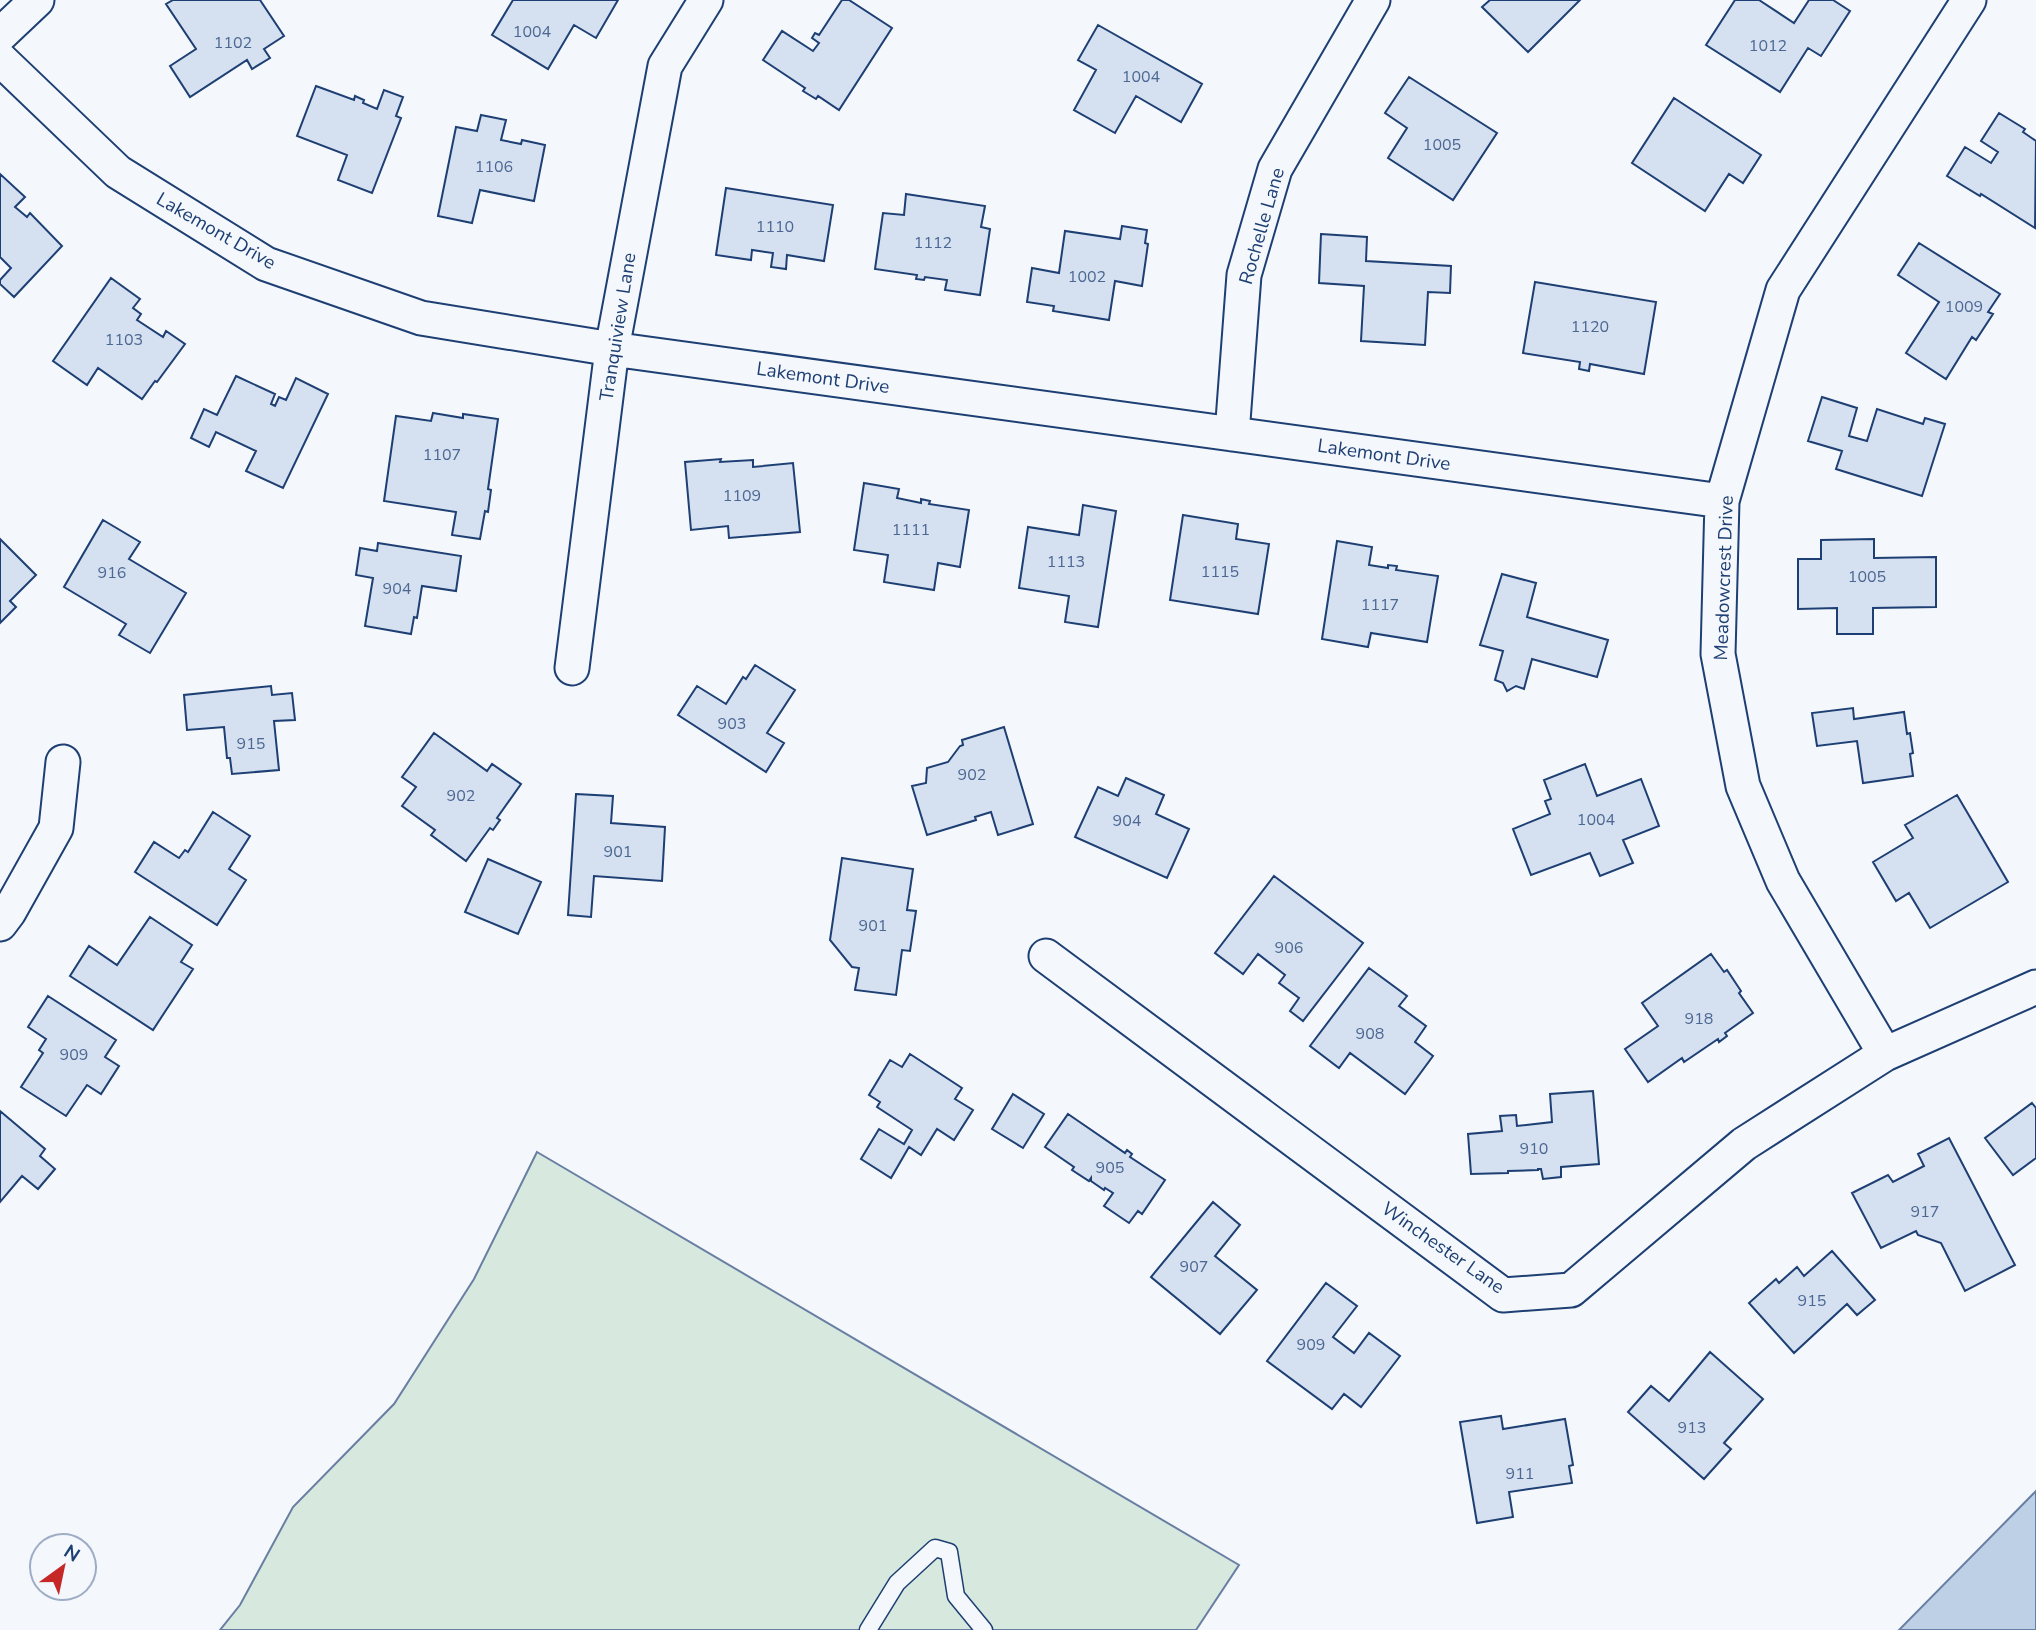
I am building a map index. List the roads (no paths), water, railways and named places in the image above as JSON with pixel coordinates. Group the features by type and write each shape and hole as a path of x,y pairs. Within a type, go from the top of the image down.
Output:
{"street":[{"path":"0,35 37,0"},
{"name":"Tranquiview Lane","path":"572,668 612,349 665,65 706,0"},
{"name":"Rochelle Lane","path":"1232,434 1244,275 1275,169 1373,0"},
{"name":"Meadowcrest Drive","path":"1885,1054 1783,881 1743,786 1718,654 1722,501 1783,290 1969,0"},
{"name":"Lakemont Drive","path":"0,59 118,172 266,264 421,318 612,349 1722,501"},
{"path":"0,924 56,828 63,762"},
{"name":"Winchester Lane","path":"1046,956 1503,1295 1571,1290 1745,1143 1885,1054 2036,987"}],"lane":[{"path":"868,1630 897,1583 935,1548 949,1552 956,1596 984,1630"}],"water":[{"path":"2036,1491 2036,1630 1899,1630"}]}
